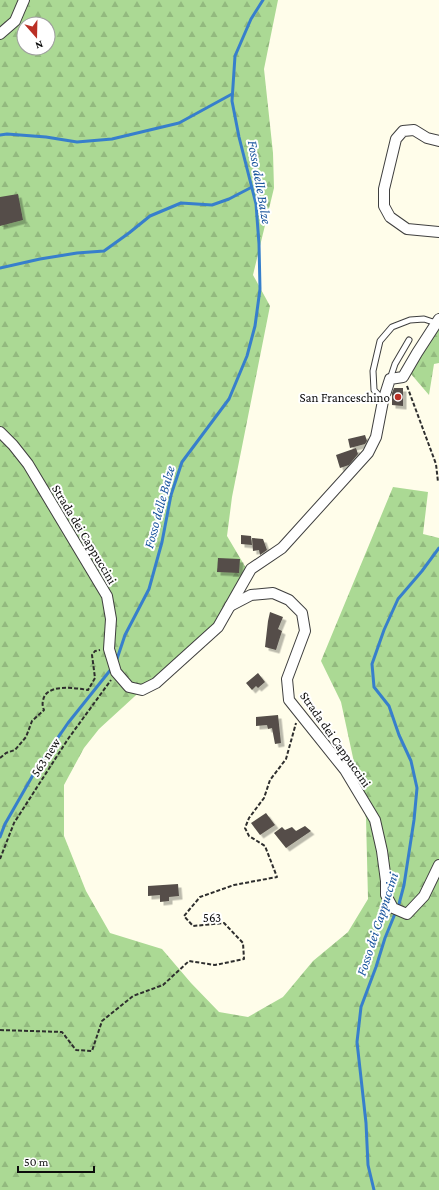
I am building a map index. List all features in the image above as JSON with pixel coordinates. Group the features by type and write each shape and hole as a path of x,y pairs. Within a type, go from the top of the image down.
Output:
{"street":[{"path":"0,34 15,21 24,0"},
{"path":"439,141 427,138 414,130 403,131 396,139 384,189 384,206 390,217 407,229 439,232"},
{"path":"390,379 403,377 437,321"},
{"name":"Strada dei Cappuccini","path":"0,432 13,445 28,464 107,596 111,619 109,649 116,672 129,687 142,690 156,683 218,627 251,569 282,548 316,512 368,452 376,437 383,401 390,379"},
{"name":"Strada dei Cappuccini","path":"230,606 251,595 273,593 289,600 302,613 305,631 287,679 289,700 345,770 375,820 382,851 386,881 386,895 393,908 407,914 424,896 439,864"}],"lane":[{"path":"383,401 374,390 373,371 380,341 392,327 410,320 424,319 437,321"},
{"path":"390,379 395,364 409,340"}],"path":[{"path":"403,377 436,464 438,482"},
{"path":"0,758 6,753 15,750 26,737 32,721 44,710 43,700 46,694 57,688 88,690 94,678 92,655 95,651 109,649"},
{"name":"563 new","path":"0,859 14,823 68,739 116,672"},
{"name":"563","path":"0,1030 62,1032 76,1050 92,1051 102,1021 134,996 163,985 189,961 215,964 244,959 243,943 224,923 193,926 184,916 200,897 234,885 277,877 265,846 249,836 245,828 249,818 264,798 270,780 286,759 299,712"}],"green space":[{"path":"0,0 278,0 264,69 273,153 274,188 253,275 270,306 232,497 227,536 249,573 229,610 99,729 84,748 64,785 64,836 86,891 110,933 162,949 191,983 219,1012 248,1017 283,997 313,961 348,932 368,899 366,818 341,702 321,661 393,487 428,492 423,534 439,538 439,1190 0,1190"},
{"path":"439,327 439,363 434,364 429,395 411,374 427,342"}],"building":[{"path":"18,194 23,220 0,226 0,197"},
{"name":"San Franceschino","path":"394,388 403,388 403,406 392,405 392,393"},
{"path":"365,435 367,441 365,444 350,448 348,439"},
{"path":"356,448 358,454 349,465 340,468 336,455"},
{"path":"241,535 251,536 252,545 241,544"},
{"path":"252,538 263,539 267,550 260,555 259,550 253,551"},
{"path":"218,558 240,559 239,573 217,572"},
{"path":"270,612 283,617 278,629 282,631 276,650 265,647"},
{"path":"258,673 265,682 258,688 256,686 252,690 246,683"},
{"path":"278,715 281,743 275,744 272,728 268,729 267,725 256,726 256,717"},
{"path":"266,813 275,825 260,835 251,823"},
{"path":"305,826 311,831 286,848 274,833 282,827 285,830 292,827 296,831"},
{"path":"178,884 179,896 169,897 169,901 160,902 160,895 148,896 148,886"}],"waterway":[{"name":"Fosso delle Balze","path":"116,662 125,635 149,589 162,542 171,495 182,462 229,399 247,356 255,326 260,289 256,204 239,137 232,101 235,56 251,19 263,0"},
{"path":"0,135 7,134 46,137 77,142 112,139 179,123 232,94"},
{"path":"0,268 40,259 77,253 104,251 150,216 181,203 212,205 229,199 252,187"},
{"name":"Fosso dei Cappuccini","path":"374,1190 368,1165 366,1123 357,1042 361,1007 385,938 399,904 404,885 414,820 417,788 411,761 399,735 389,706 374,687 372,664 384,630 398,599 439,548"},
{"name":"Fosso delle Balze","path":"0,837 5,824 37,768 68,723 112,668"}],"place":[{"name":"San Franceschino","path":"398,397"}]}
